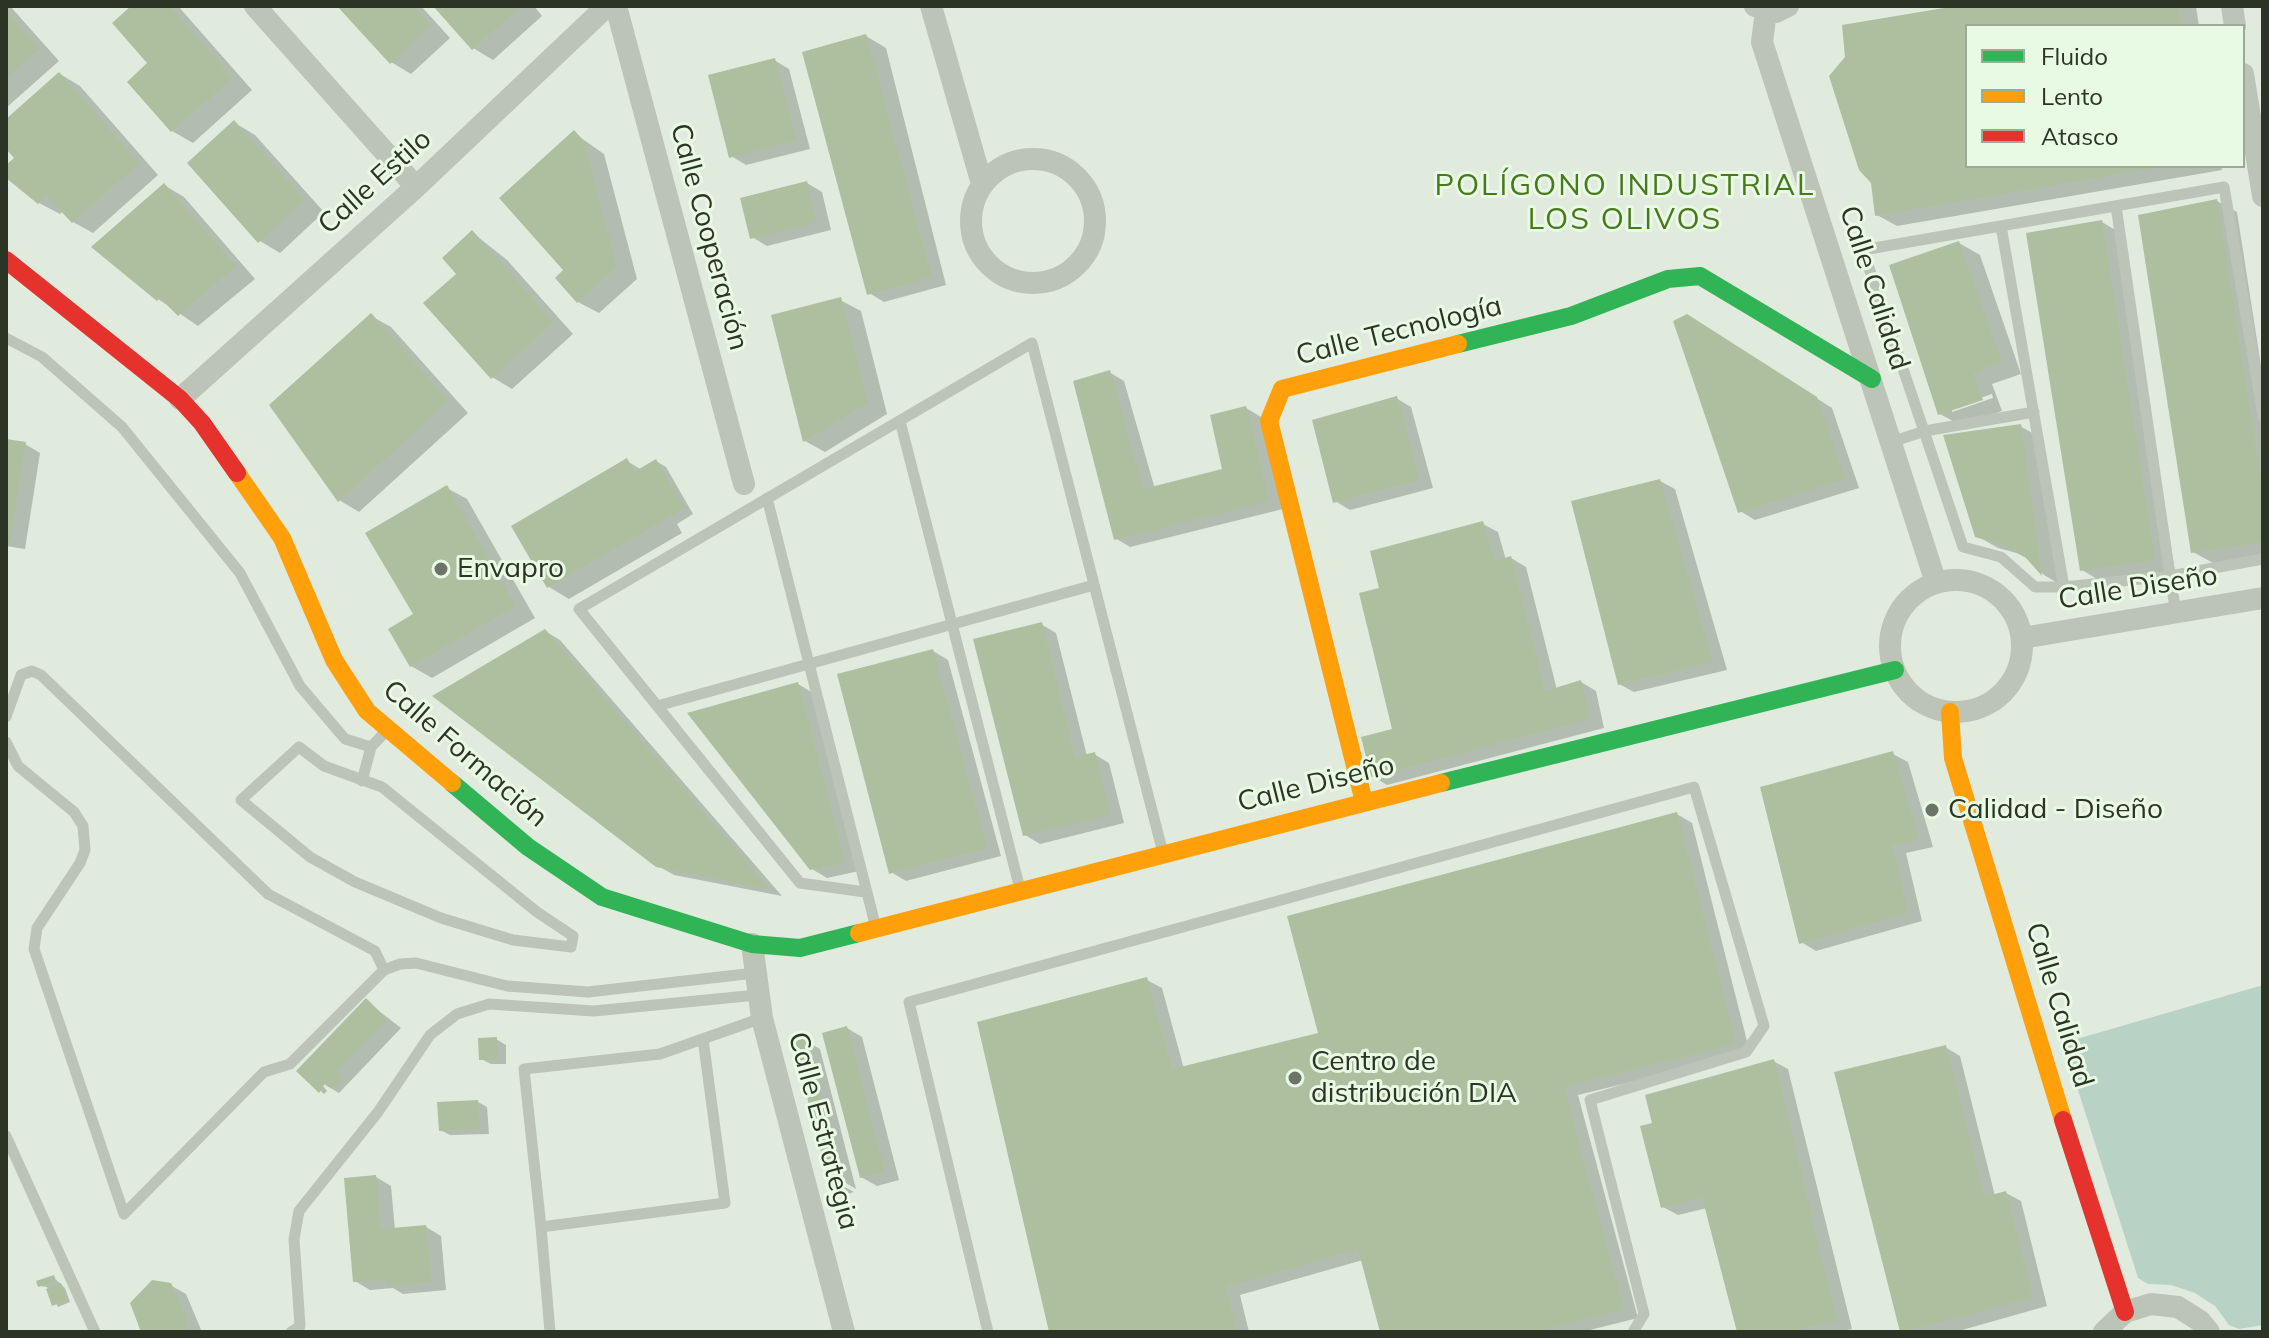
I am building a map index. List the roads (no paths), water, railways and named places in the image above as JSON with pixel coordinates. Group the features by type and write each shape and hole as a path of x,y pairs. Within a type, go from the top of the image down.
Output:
{"street":[{"path":"255,6 416,187"},
{"name":"Calle Estilo","path":"180,399 416,187 607,6"},
{"name":"Calle Cooperación","path":"616,6 744,484"},
{"path":"931,6 982,184 973,202 970,221 973,241 982,258 996,272 1014,281 1033,284 1053,281 1084,258 1094,230 1093,201 1084,184 1070,170 1052,161 1033,158 1013,161 996,170 982,184"},
{"path":"1760,9 1788,6"},
{"name":"Calle Calidad","path":"1760,9 1762,42 1936,583"},
{"path":"2245,86 2263,196"},
{"name":"Calle Formación","path":"6,260 180,399 202,423 282,538 334,660 367,711 528,847 602,897 752,944"},
{"name":"Calle Tecnología","path":"1364,802 1269,421 1282,389 1571,316 1668,279 1700,276 1872,379"},
{"path":"1955,580 1975,582 1992,590 2007,603 2022,638 2022,658 2015,677 2004,693 1979,708 1950,712 1916,699 1895,670 1890,649 1893,627 1902,608 1917,592 1936,583 1955,580"},
{"name":"Calle Diseño","path":"2022,638 2263,598"},
{"name":"Calle Diseño","path":"752,944 800,948 1364,802 1895,670"},
{"name":"Calle Calidad","path":"1950,712 1953,758 2083,1186 2125,1312"},
{"name":"Calle Estrategia","path":"752,944 762,1018 844,1332"},
{"path":"2104,1332 2125,1312 2151,1304 2178,1307 2200,1321 2209,1332"}],"lane":[{"path":"2263,416 2260,379 2224,187 1863,250 1963,547 2001,557 2035,587 2170,576 2263,559"},
{"path":"2116,206 2176,613"},
{"path":"2001,226 2064,587"},
{"path":"6,338 42,357 122,427 240,573 300,686 345,739 371,747"},
{"path":"865,892 800,883 579,609 1032,343 1163,854"},
{"path":"1891,442 1925,431 2034,412"},
{"path":"900,421 1021,891"},
{"path":"767,498 876,928"},
{"path":"657,706 1094,585"},
{"path":"6,717 21,675 32,671 41,675 268,894 375,951 384,970"},
{"path":"362,781 371,747 388,729"},
{"path":"6,742 18,766 74,812 83,826 85,850 37,928 34,949 124,1214 264,1072 290,1064 384,970 416,963 507,986 588,992 756,984"},
{"path":"299,747 324,766 362,781 382,787 537,912 573,936 571,947 513,940 441,918 355,882 310,857 241,800 299,747"},
{"path":"988,1332 909,1002 1694,787 1764,1026 1746,1052 1590,1100 1644,1314 1633,1332"},
{"path":"291,1332 300,1326 294,1239 299,1211 378,1112 430,1035 457,1014 489,1004 594,1011 756,984"},
{"path":"550,1332 524,1069 660,1054 762,1018"},
{"path":"541,1227 725,1203 703,1039"},
{"path":"6,1136 95,1332"}],"place":[{"name":"Envapro","path":"441,569"},
{"name":"Calidad - Diseño","path":"1932,810"},
{"name":"Centro de distribución DIA","path":"1295,1078"}],"district":[{"name":"POLÍGONO INDUSTRIAL LOS OLIVOS","path":"1625,203"}]}
